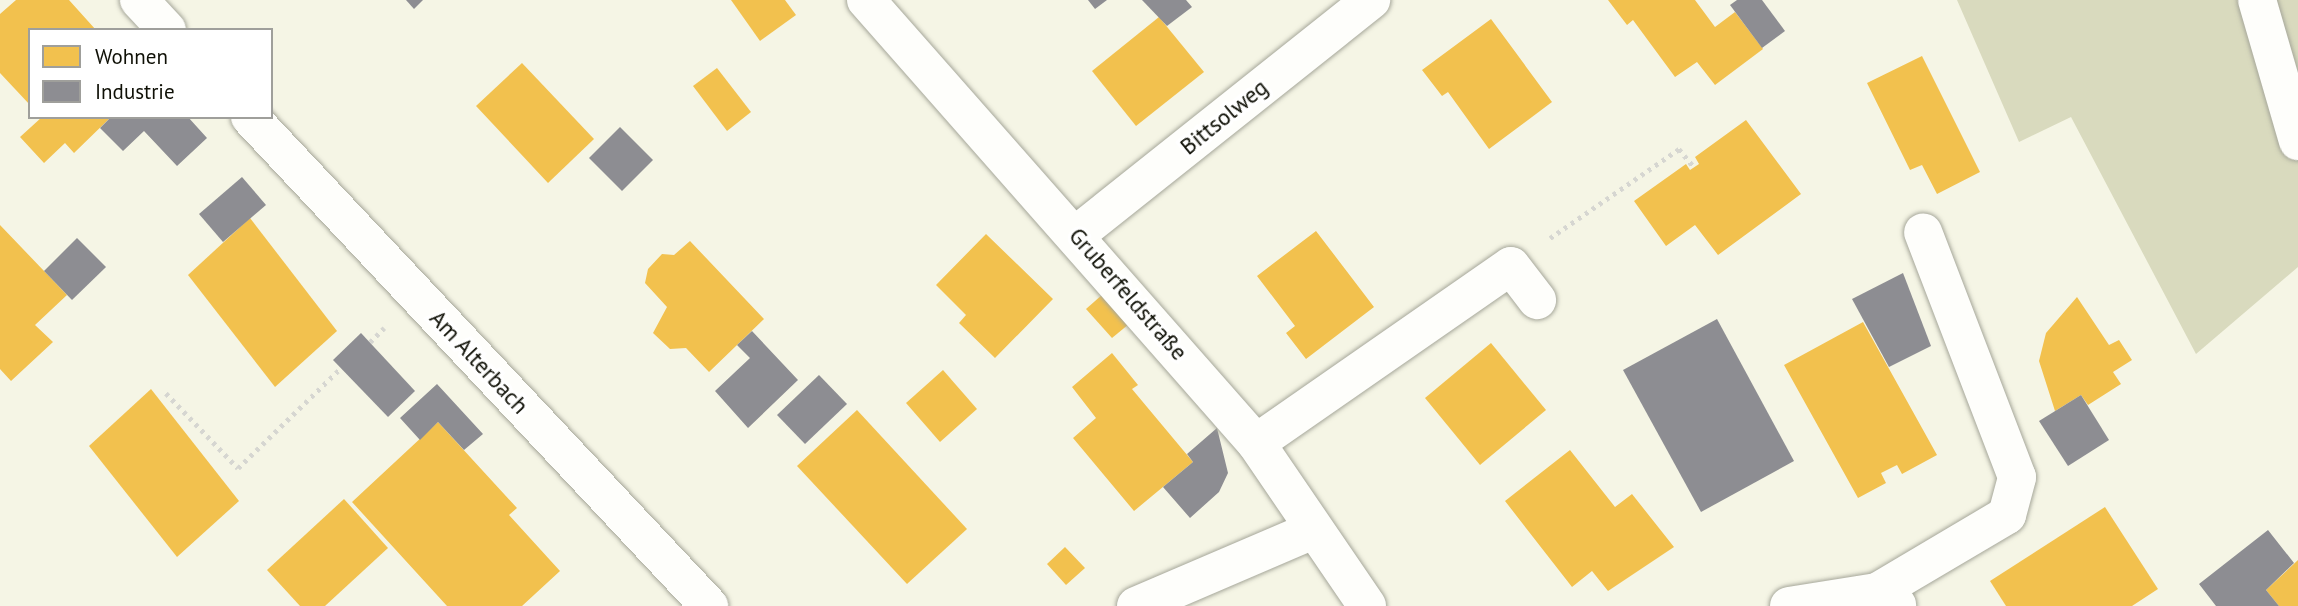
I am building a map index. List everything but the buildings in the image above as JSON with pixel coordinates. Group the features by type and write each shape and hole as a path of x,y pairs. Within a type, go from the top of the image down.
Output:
{"street":[{"path":"139,0 165,28"},
{"name":"Gruberfeldstraße","path":"866,0 964,117 1077,234 1256,443 1311,531 1367,606"},
{"name":"Bittsolweg","path":"1077,234 1371,0"},
{"path":"2258,0 2298,141"},
{"name":"Am Alterbach","path":"252,119 709,606"},
{"path":"1789,606 1887,599 2007,515 2017,477 1923,232"},
{"path":"1256,443 1511,266 1537,300"},
{"path":"1136,606 1311,531"}],"path":[{"path":"1511,266 1679,149 1694,167"},
{"path":"166,393 238,468 341,368"}],"green space":[{"path":"1957,0 2298,0 2298,267 2196,354 2071,117 2019,142"}]}
